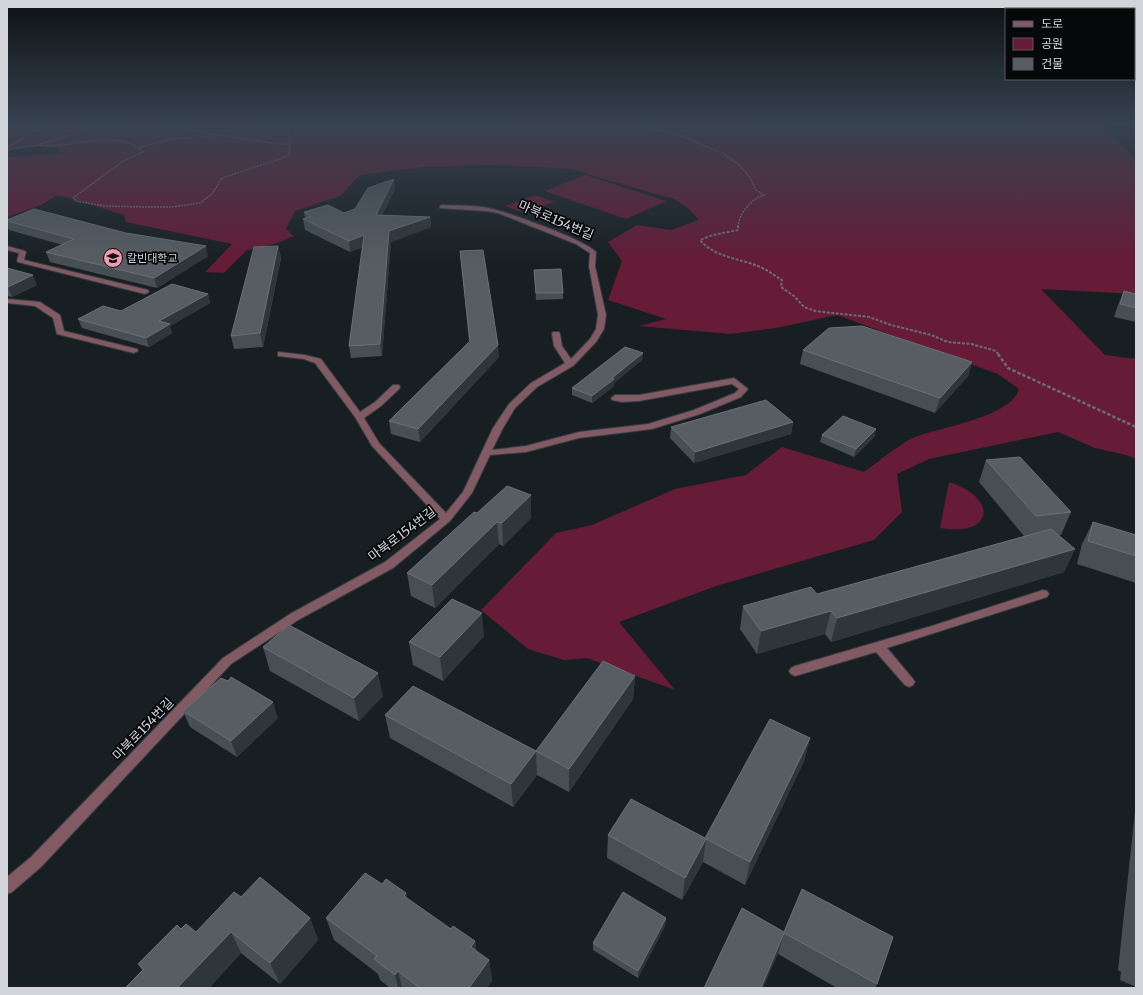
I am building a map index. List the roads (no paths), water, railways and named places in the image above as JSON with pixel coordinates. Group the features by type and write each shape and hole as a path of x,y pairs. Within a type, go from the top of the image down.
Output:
{"street":[{"name":"마북로154번길","path":"7,887 36,862 227,661 294,617 389,565 446,519 467,493 498,428 512,406 534,385 570,364 593,340 600,329 602,315 592,266 593,252 578,243 500,212 486,209 442,208"},
{"path":"7,248 23,252 20,261 145,292"},
{"path":"7,302 37,304 57,317 60,332 134,351"},
{"path":"556,334 558,346 570,364"},
{"path":"281,354 305,357 318,361 359,417 375,444 446,519"},
{"path":"486,453 526,449 579,435 649,427 698,412 738,395 744,389 734,381 639,398 615,398"},
{"path":"359,417 378,404 396,387"},
{"path":"795,670 879,647 1043,594"},
{"path":"879,647 909,682"}],"place":[{"name":"칼빈대학교","path":"113,258"}]}
